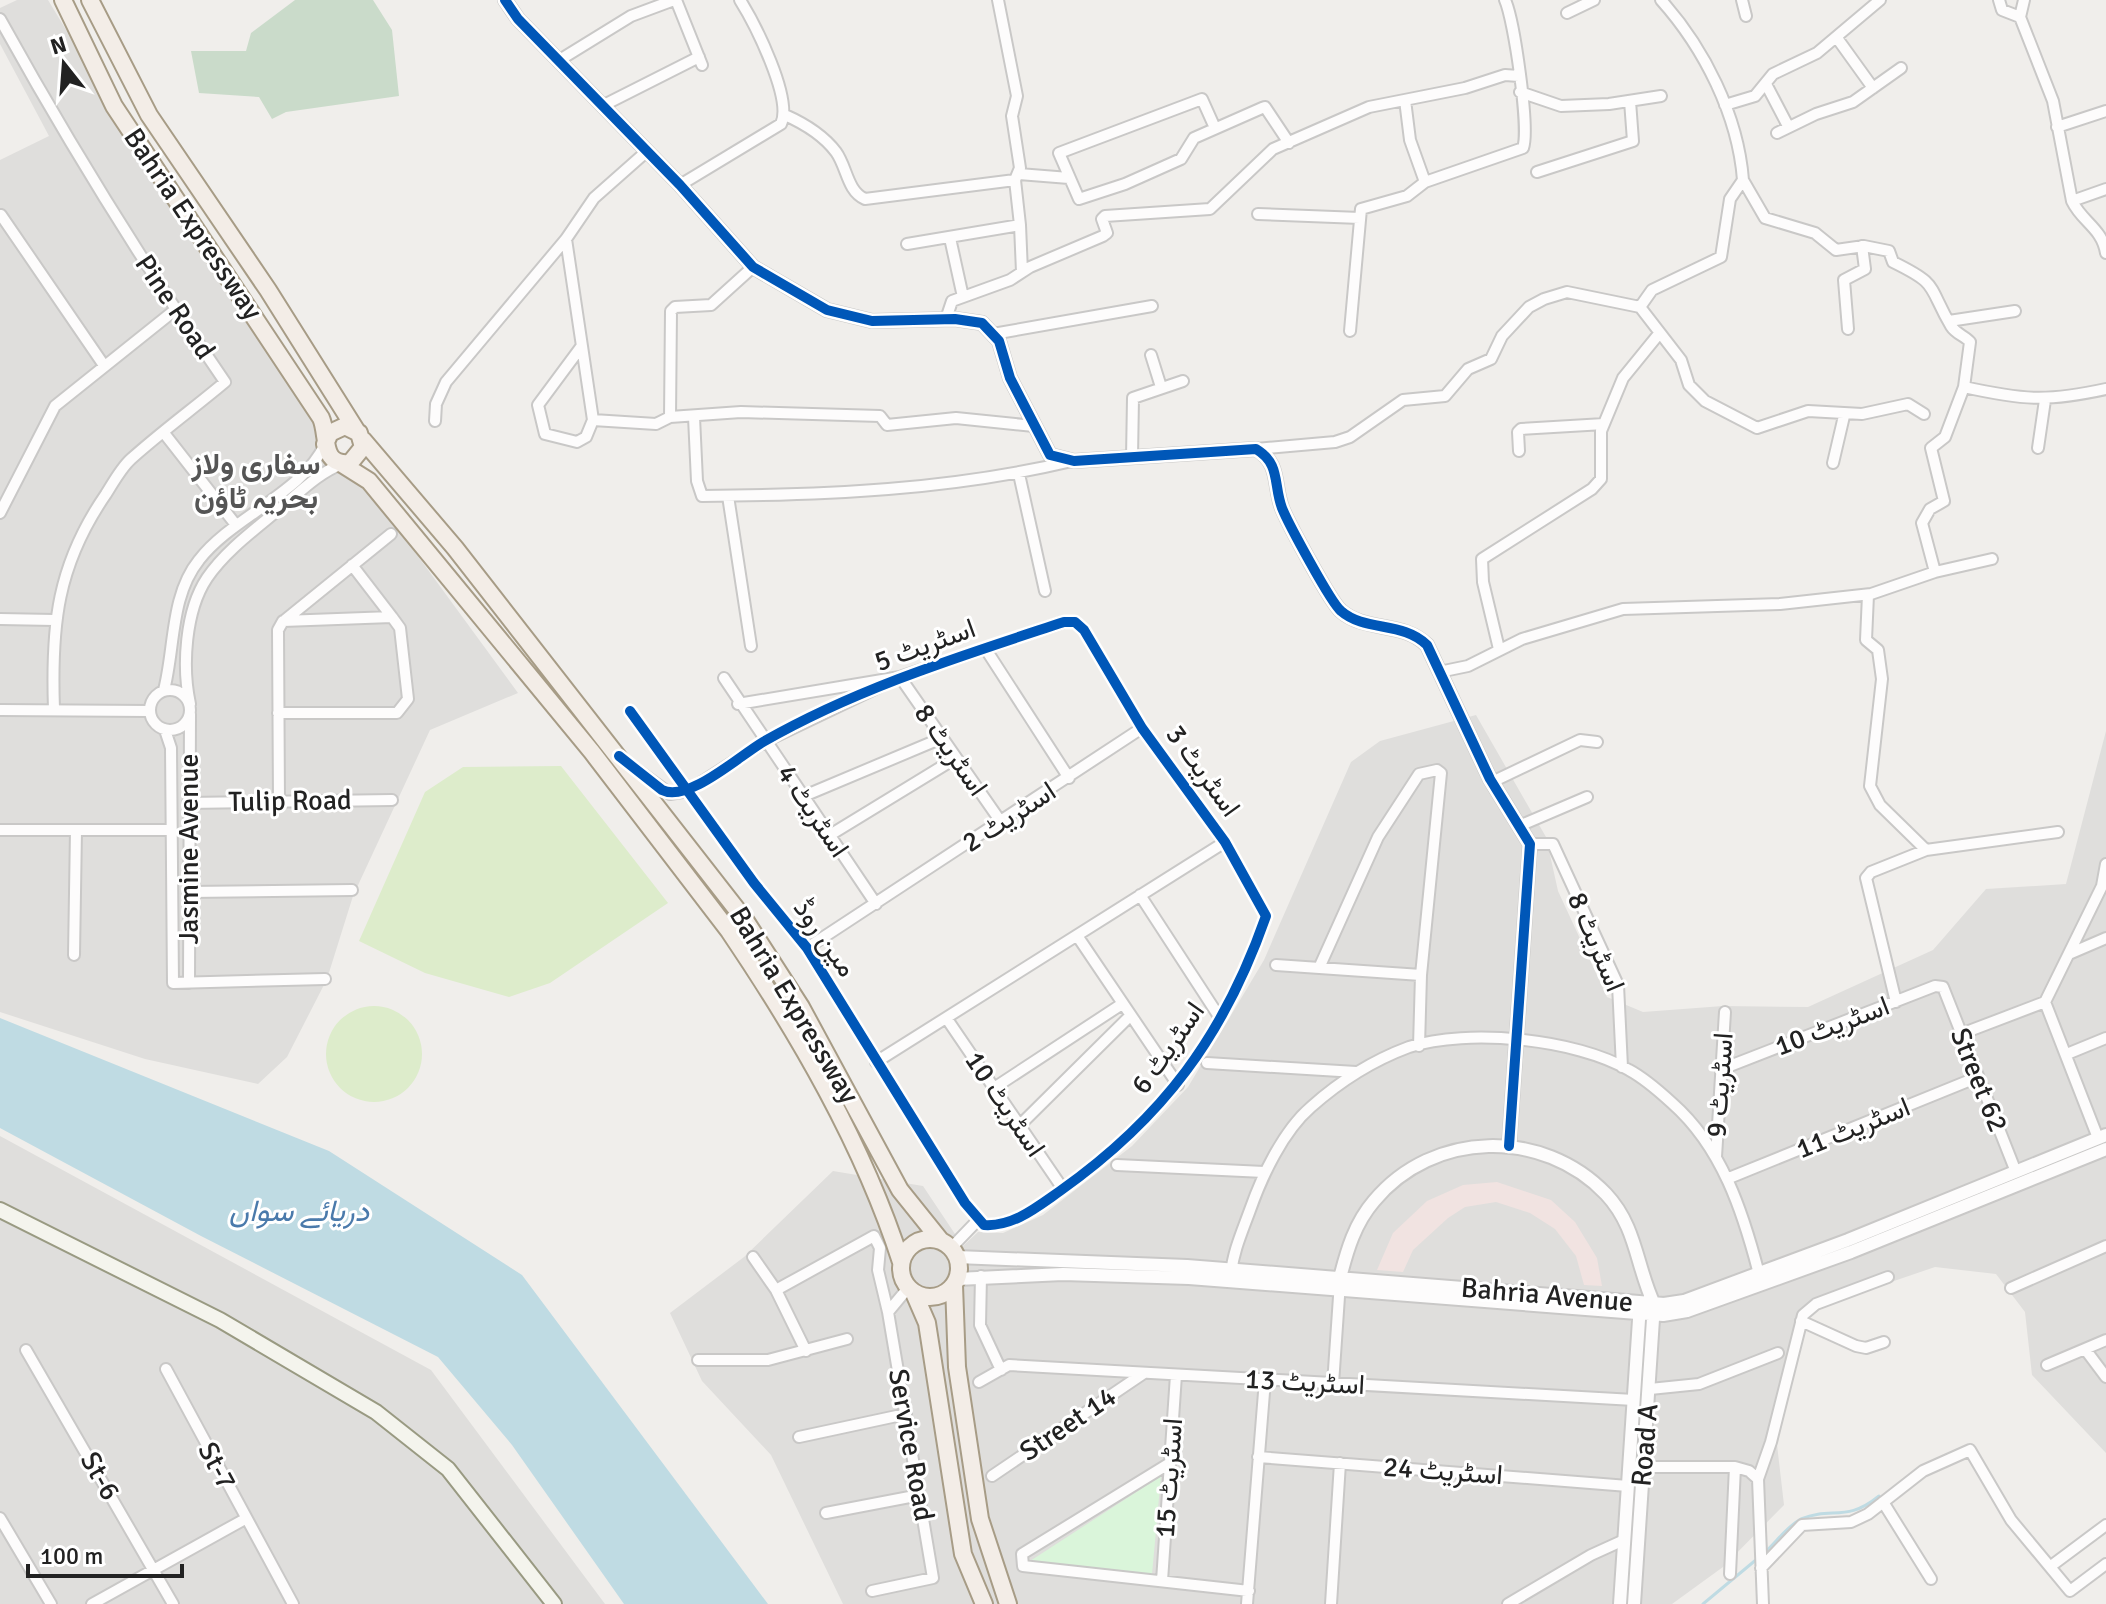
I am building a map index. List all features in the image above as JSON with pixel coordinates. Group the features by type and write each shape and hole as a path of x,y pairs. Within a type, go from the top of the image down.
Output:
{"main road":[{"name":"Bahria Expressway","path":"63,0 114,106 321,418 325,444"},
{"name":"Bahria Expressway","path":"90,0 149,115 268,290 359,435 455,548 619,756 768,954 900,1190 950,1249"},
{"path":"345,426 359,435 356,460 342,464 332,459 325,444 334,429 345,426"},
{"name":"Bahria Expressway","path":"342,464 369,481 520,662 729,931 760,976 835,1107 879,1201 901,1262"},
{"path":"0,1210 220,1320 376,1412 448,1469 554,1604"},
{"path":"984,1604 963,1554 930,1339 911,1290 901,1276 901,1262 912,1245 931,1239 950,1249 955,1282 957,1367 980,1519 1008,1604"},
{"path":"911,1290 936,1297 955,1282"}],"street":[{"path":"505,0 558,61 680,185 753,267 827,310 872,321 946,319 982,323 999,341 1010,378 1050,455 1074,461"},
{"path":"558,61 631,16 675,0 700,61 602,106"},
{"path":"680,185 781,124 785,115 783,97 740,0"},
{"path":"998,0 1017,96 1012,116 1022,272"},
{"path":"1350,331 1361,209 1407,196 1425,182 1523,148 1525,126 1514,28 1505,0"},
{"path":"1567,13 1594,0"},
{"path":"1661,0 1696,45 1725,105 1743,180 1765,218 1772,223 1815,233 1836,250 1862,246 1889,251 1893,262 1924,277 1953,329 1970,342 1964,387 1945,437 1931,448 1944,499 1943,504 1930,509 1922,523 1935,572"},
{"path":"1742,0 1746,16"},
{"path":"1725,105 1755,96 1773,74 1804,62 1880,0"},
{"path":"1999,0 2002,10 2020,17"},
{"path":"2024,0 2020,17 2053,101 2072,201 2077,211 2098,229 2106,253"},
{"name":"Pine Road","path":"0,19 65,137 175,310 225,382 128,461 94,511 71,557 54,620 54,709"},
{"path":"1837,38 1873,88"},
{"path":"1777,133 1853,102 1901,68"},
{"path":"946,319 949,305 963,297 1103,236 1107,233 1102,219 1105,216 1210,209 1273,149 1369,107 1465,88 1494,77 1519,76"},
{"path":"1766,84 1788,126"},
{"path":"1520,92 1561,106 1661,96"},
{"path":"1215,128 1202,99 1059,153 1079,199 1125,184 1181,159 1190,141 1265,107 1289,143"},
{"path":"1405,100 1410,140 1425,182"},
{"path":"1537,172 1633,141 1630,101"},
{"path":"2057,127 2106,111"},
{"path":"785,115 808,126 836,151 855,193 865,199 1017,177 1069,178"},
{"path":"435,421 436,404 446,382 566,239 594,198 646,152"},
{"path":"1640,307 1652,290 1721,257 1730,199 1743,180"},
{"path":"2072,201 2106,189"},
{"path":"1258,214 1360,218"},
{"path":"1,215 103,364"},
{"path":"907,244 1020,225"},
{"path":"950,238 963,297"},
{"path":"566,239 581,347 589,374 593,420 586,437 577,442 545,434 538,405 581,347"},
{"path":"1848,329 1844,280 1865,269 1862,246"},
{"path":"670,417 671,311 675,307 711,305 753,267"},
{"path":"694,417 698,490 702,496 917,489 1019,474 1074,461 1335,442 1350,437 1403,400 1445,396 1468,369 1491,359 1502,336 1529,307 1567,292 1640,307 1658,335 1681,360 1689,385 1705,401 1742,423 1767,427 1791,414 1808,411 1844,416 1908,404 1924,414"},
{"path":"993,334 1152,306"},
{"path":"0,513 55,406 103,364 175,310"},
{"path":"1949,321 2015,311"},
{"path":"1499,649 1483,582 1482,559 1592,489 1601,479 1604,424 1623,378 1658,335"},
{"path":"1151,355 1161,387"},
{"path":"1132,457 1131,402 1141,393 1183,381"},
{"path":"1964,387 2022,400 2045,400 2106,389"},
{"path":"2038,448 2045,400"},
{"path":"593,420 656,424 670,417 741,412 880,416 887,425 956,418 1034,426"},
{"path":"1833,463 1844,416"},
{"path":"1519,451 1518,432 1521,429 1604,424"},
{"path":"164,433 236,525"},
{"path":"164,690 184,695 190,709 185,724 165,730 156,725 150,711 155,696 164,690 171,661 174,625 184,589 198,560 236,525 307,471 325,444"},
{"path":"1256,449 1268,456 1275,467 1281,507 1334,603 1353,618 1415,633 1427,645 1492,782 1530,844 1509,1146"},
{"name":"Jasmine Avenue","path":"165,730 171,748 173,983 189,983 189,628 207,578 249,533 315,480 342,464"},
{"path":"1019,474 1045,591"},
{"path":"728,496 751,646"},
{"path":"279,802 278,630 283,621 391,534"},
{"path":"1439,672 1468,666 1499,649 1623,609 1780,604 1868,595 1935,572 1992,559"},
{"path":"278,713 397,713 408,699 400,628 352,565"},
{"path":"1868,595 1866,640 1878,650 1882,679 1870,786 1880,805 1926,850"},
{"path":"283,621 392,617"},
{"path":"0,619 54,620"},
{"name":"اسٹریٹ 5","path":"688,791 764,742 900,677 1064,622 1075,622 1084,630 1142,728"},
{"path":"985,648 1069,778"},
{"path":"738,704 900,677"},
{"name":"اسٹریٹ 8","path":"900,677 1001,822"},
{"name":"اسٹریٹ 4","path":"724,678 738,704 876,904"},
{"path":"0,710 150,711"},
{"name":"مین روڈ","path":"630,711 754,883 807,948 978,1220"},
{"name":"اسٹریٹ 2","path":"807,948 1142,728"},
{"name":"اسٹریٹ 3","path":"876,1062 1225,842 1142,728"},
{"path":"804,796 942,738"},
{"path":"1492,782 1580,740 1597,742"},
{"path":"619,756 670,794 688,791"},
{"path":"830,835 956,758"},
{"path":"1319,968 1378,837 1419,774 1430,769 1441,773 1421,975 1419,1046"},
{"path":"1519,826 1587,797"},
{"name":"Tulip Road","path":"188,803 392,800"},
{"path":"0,830 172,830"},
{"path":"74,955 76,830"},
{"path":"1896,1002 1866,878 1878,869 1926,850 2058,832"},
{"name":"اسٹریٹ 6","path":"978,1220 984,1225 999,1226 1029,1213 1126,1140 1178,1085 1220,1018 1266,916 1225,842"},
{"name":"اسٹریٹ 8","path":"1530,844 1553,844 1618,985 1622,1067"},
{"path":"1961,1034 2045,1002 2102,886 2106,864"},
{"path":"189,892 352,890"},
{"path":"1140,895 1220,1018"},
{"path":"1078,937 1178,1085"},
{"path":"2069,954 2106,938"},
{"path":"1276,965 1421,975"},
{"path":"189,983 325,979"},
{"name":"اسٹریٹ 10","path":"1722,1069 1935,986 1943,987"},
{"name":"Street 62","path":"1943,987 2016,1172"},
{"path":"2045,1002 2103,1140"},
{"path":"994,1088 1122,1004"},
{"name":"اسٹریٹ 9","path":"1716,1158 1725,1012"},
{"path":"1019,1126 1130,1016"},
{"name":"اسٹریٹ 10","path":"947,1019 1063,1189"},
{"path":"1231,1275 1264,1172 1308,1108 1356,1072 1419,1046 1474,1038 1517,1039 1580,1052 1622,1067 1675,1105 1729,1178 1747,1226 1759,1274"},
{"path":"2067,1054 2106,1038"},
{"path":"1207,1063 1356,1072"},
{"name":"اسٹریٹ 11","path":"1729,1178 1978,1077"},
{"name":"Bahria Avenue","path":"950,1249 1687,1311 1851,1252 2103,1140"},
{"name":"Bahria Avenue","path":"1654,1309 1759,1274 2103,1140"},
{"name":"Road A","path":"1340,1283 1357,1226 1374,1201 1396,1180 1421,1163 1449,1151 1479,1146 1509,1146 1563,1161 1607,1195 1636,1242 1654,1309 1650,1389 1636,1467 1628,1486 1620,1604"},
{"path":"1117,1165 1264,1172"},
{"path":"950,1249 978,1220"},
{"name":"Service Road","path":"776,1290 874,1236 880,1248 878,1270 888,1312 933,1578 872,1591"},
{"path":"2011,1288 2106,1246"},
{"path":"753,1257 776,1290 806,1351"},
{"name":"Bahria Avenue","path":"955,1282 981,1276 1231,1275"},
{"path":"981,1276 980,1325 1001,1370"},
{"path":"1763,1604 1758,1479 1771,1442 1803,1315 1816,1304 1888,1277"},
{"path":"1333,1384 1340,1283"},
{"name":"Road A","path":"1634,1604 1634,1400 1640,1308 1646,1287"},
{"path":"888,1312 911,1290"},
{"path":"1801,1321 1856,1346 1866,1348 1884,1342"},
{"path":"698,1360 768,1360 847,1339"},
{"path":"2047,1365 2106,1340"},
{"path":"2085,1349 2106,1377"},
{"name":"St-6","path":"26,1350 173,1604"},
{"path":"1650,1389 1699,1384 1778,1353"},
{"name":"اسٹریٹ 13","path":"979,1382 1009,1365 1634,1400"},
{"name":"St-7","path":"166,1369 293,1604"},
{"name":"Street 14","path":"992,1476 1144,1373"},
{"name":"اسٹریٹ 15","path":"1162,1581 1176,1375"},
{"path":"1247,1604 1265,1380"},
{"path":"799,1437 906,1414"},
{"path":"1761,1566 1802,1525 1851,1522 1923,1471 1970,1450 2002,1507 2070,1591 2106,1564"},
{"name":"اسٹریٹ 24","path":"1258,1457 1628,1486"},
{"path":"1170,1463 1022,1554 1021,1561 1027,1568 1249,1591"},
{"path":"1331,1604 1340,1463"},
{"path":"1636,1467 1735,1467 1749,1471 1758,1479"},
{"path":"1730,1574 1735,1467"},
{"path":"826,1513 920,1495"},
{"path":"1883,1502 1931,1579"},
{"path":"0,1518 51,1604"},
{"path":"92,1604 245,1519"},
{"path":"2051,1566 2106,1525"},
{"path":"1508,1604 1624,1540"}],"shaded area":[{"path":"17,0 48,0 154,175 319,423 343,468 371,492 518,693 430,730 353,896 327,979 287,1057 258,1084 145,1059 0,1012 0,160 49,136 0,44 0,8"},
{"path":"1476,715 1546,837 1558,891 1607,997 1643,1012 1723,1006 1808,1007 1933,950 1986,889 2066,884 2106,731 2106,1453 2032,1375 2025,1312 1996,1274 1935,1267 1812,1309 1776,1436 1784,1505 1723,1567 1672,1604 843,1604 771,1455 702,1381 670,1313 744,1257 833,1171 923,1186 963,1246 978,1232 1003,1233 1043,1215 1132,1146 1188,1087 1264,960 1351,762 1380,741"},
{"path":"0,1136 431,1370 605,1604 0,1604"},
{"path":"1497,1182 1551,1200 1575,1222 1597,1258 1602,1286 1584,1285 1576,1256 1555,1229 1530,1213 1496,1202 1465,1207 1448,1218 1413,1250 1403,1272 1377,1270 1393,1233 1427,1201 1463,1185"}],"green space":[{"path":"295,0 373,0 392,30 399,96 286,112 272,119 259,97 199,93 191,51 246,51 251,33"},
{"path":"561,766 668,903 550,983 509,997 425,973 359,941 425,792 463,767"},
{"path":"374,1006 392,1010 408,1020 418,1036 422,1054 418,1072 408,1088 392,1098 374,1102 356,1098 340,1088 330,1072 326,1054 330,1036 340,1020 356,1010"},
{"path":"1161,1476 1152,1574 1027,1563"}],"water":[{"name":"دریائے سواں","path":"0,1018 329,1151 522,1275 768,1604 624,1604 512,1445 438,1357 201,1236 0,1128"}],"waterway":[{"path":"1763,1554 1801,1519 1848,1512 1879,1496"},
{"path":"1703,1604 1757,1559"}],"cycle path":[{"path":"505,0 518,19 680,185 753,267 827,310 872,321 955,319 982,323 999,341 1010,378 1050,455 1074,461 1256,449 1264,455 1273,468 1282,508 1341,611 1361,622 1407,633 1427,645 1490,779 1530,844 1509,1146"},
{"path":"619,756 662,790 685,790 699,784 713,776 763,742 872,689 1064,622 1075,622 1084,630 1142,728 1225,842 1266,916 1231,999 1210,1036 1159,1104 1097,1163 1042,1203 1005,1223 984,1225 965,1203 807,948 754,883 630,711"}],"district":[{"name":"سفاری ولاز بحریہ ٹاؤن","path":"256,481"}]}
